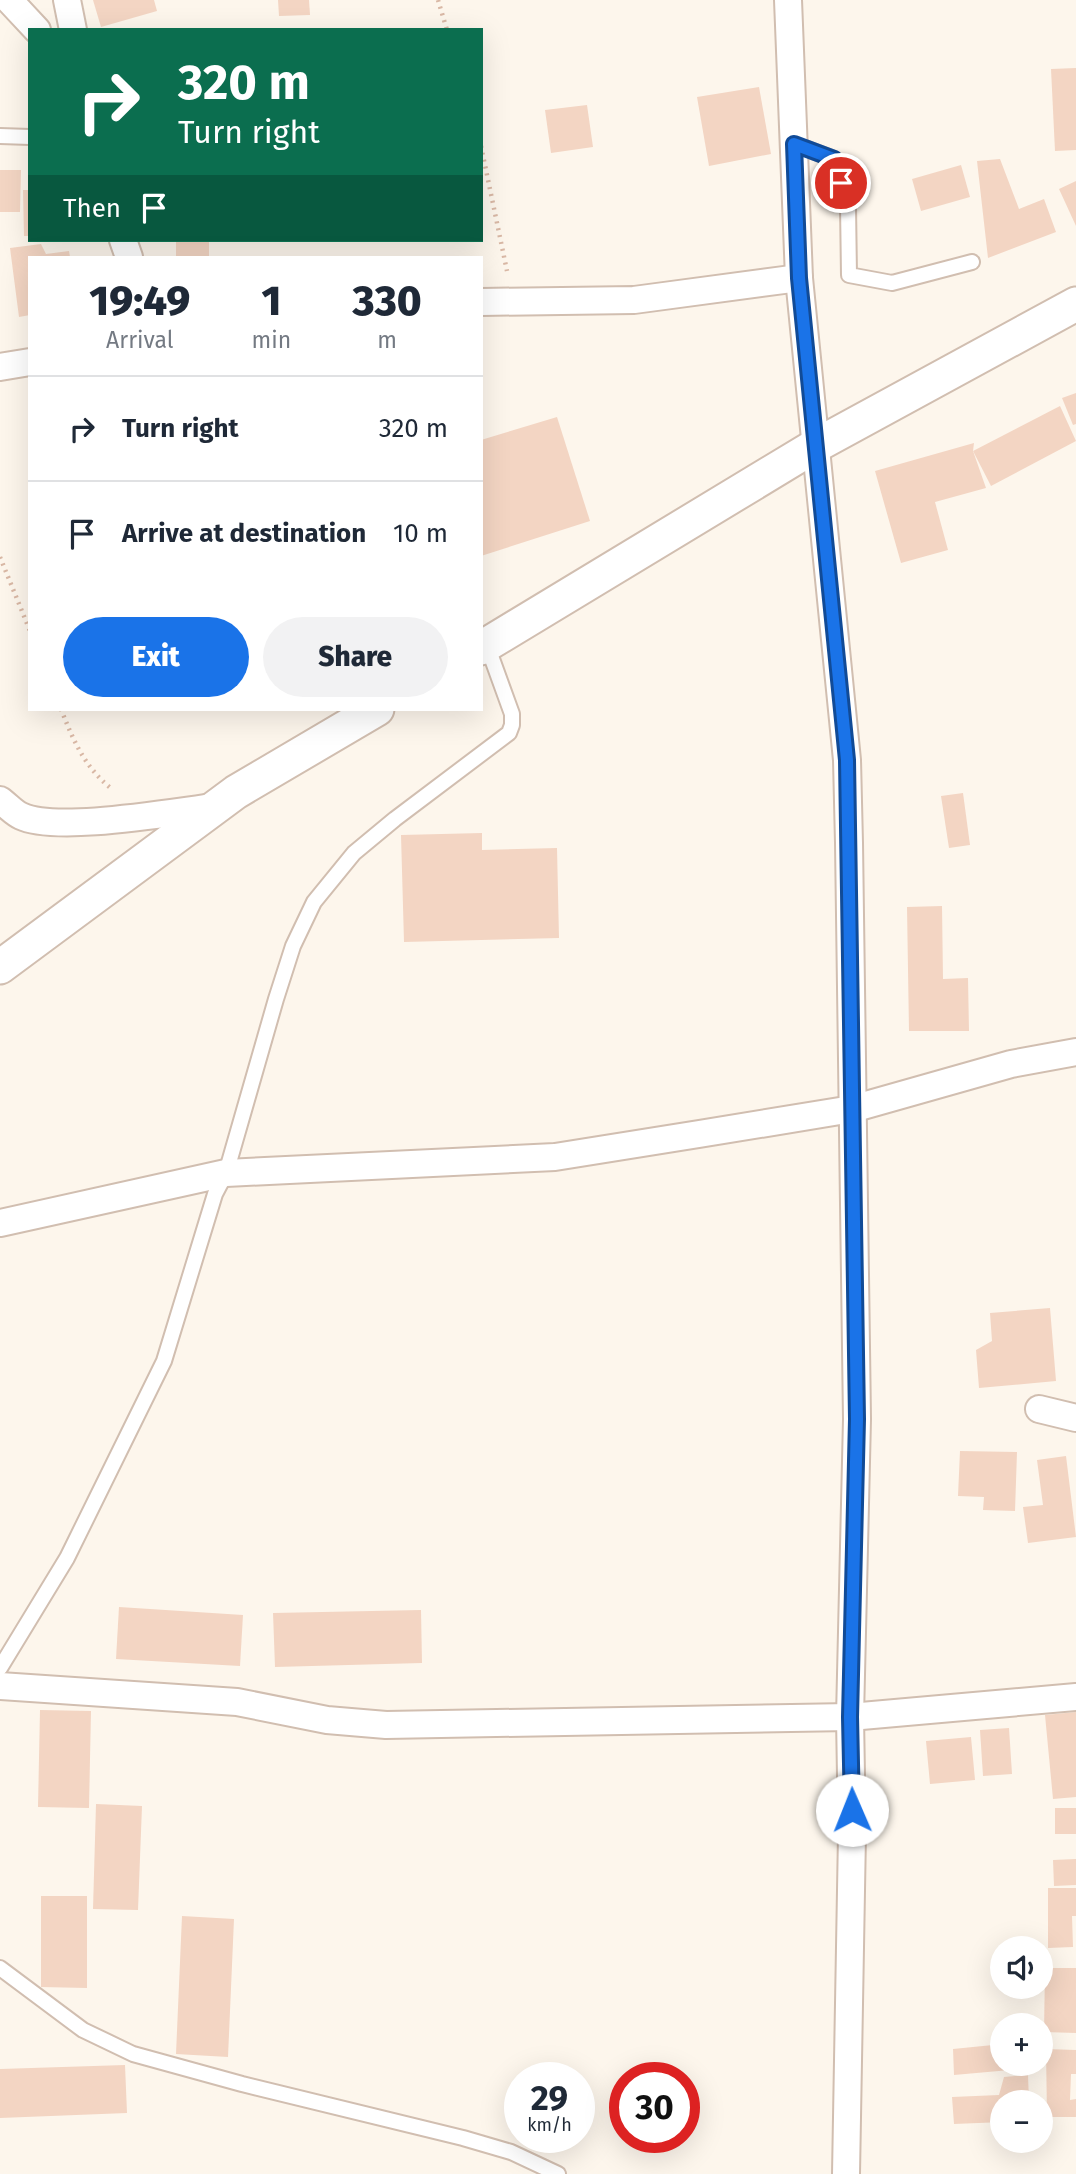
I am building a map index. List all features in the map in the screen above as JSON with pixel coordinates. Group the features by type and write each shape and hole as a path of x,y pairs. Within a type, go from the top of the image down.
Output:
{"street":[{"path":"9,0 35,28"},
{"path":"67,0 72,28"},
{"path":"788,0 799,278 847,760 857,1419 850,1717 852,1834 846,2174"},
{"path":"483,302 634,300 799,278"},
{"path":"484,646 815,446 1076,304"},
{"path":"0,367 28,362"},
{"path":"0,967 236,792 374,711"},
{"path":"0,800 21,816 43,822 74,822 215,807"},
{"path":"0,1223 226,1173 555,1157 852,1109 1011,1064 1076,1052"},
{"path":"1039,1409 1076,1418"},
{"path":"0,1686 228,1701 327,1720 386,1725 850,1717 1076,1696"}],"lane":[{"path":"0,136 28,138"},
{"path":"794,144 834,159 848,206 849,275 892,283 972,262"},
{"path":"0,1668 67,1558 164,1361 215,1194 226,1173 293,946 314,902 354,853 509,733 512,714 484,646"},
{"path":"0,1968 83,2030 133,2053 242,2084 463,2138 511,2152 558,2174"}],"path":[{"path":"438,0 446,28"},
{"path":"483,156 513,303"},
{"path":"0,557 28,626"},
{"path":"62,711 75,746 100,779 145,815"}],"building":[{"path":"93,0 154,0 157,11 101,27"},
{"path":"278,0 309,0 310,15 279,16"},
{"path":"1076,68 1076,150 1055,151 1051,69"},
{"path":"759,87 771,154 709,166 697,97"},
{"path":"587,105 593,147 551,153 545,110"},
{"path":"1000,159 1019,209 1044,199 1056,232 988,258 977,161"},
{"path":"961,165 970,197 921,211 912,179"},
{"path":"0,170 21,170 20,212 0,212"},
{"path":"1076,181 1076,226 1059,189"},
{"path":"23,190 28,190 28,236 24,236"},
{"path":"176,242 209,242 209,256 176,256"},
{"path":"41,244 46,254 69,251 70,256 28,256 28,315 19,317 10,248"},
{"path":"1076,393 1076,424 1073,425 1062,398"},
{"path":"1060,406 1076,441 991,486 973,451"},
{"path":"557,417 590,521 483,555 483,439"},
{"path":"974,443 973,451 986,488 935,502 948,550 901,563 875,471"},
{"path":"963,793 970,845 949,848 941,796"},
{"path":"482,833 482,850 557,848 559,938 404,942 401,835"},
{"path":"942,906 943,979 968,978 969,1031 909,1031 907,907"},
{"path":"1050,1308 1056,1381 979,1388 976,1350 992,1341 990,1313"},
{"path":"960,1451 1017,1452 1015,1511 983,1510 984,1497 958,1496"},
{"path":"1066,1456 1076,1537 1028,1543 1023,1507 1043,1505 1037,1460"},
{"path":"119,1607 243,1615 240,1666 116,1659"},
{"path":"421,1610 422,1663 275,1667 273,1613"},
{"path":"40,1710 91,1711 89,1808 38,1807"},
{"path":"1076,1712 1076,1797 1053,1799 1045,1715"},
{"path":"1009,1728 1012,1774 983,1776 980,1730"},
{"path":"971,1737 975,1780 930,1784 926,1741"},
{"path":"96,1804 142,1806 138,1910 93,1909"},
{"path":"1055,1808 1076,1808 1076,1834 1055,1834"},
{"path":"1076,1859 1076,1885 1054,1886 1053,1860"},
{"path":"1048,1888 1076,1888 1076,1916 1072,1916 1073,1947 1053,1948 1053,1936 1048,1936"},
{"path":"41,1896 87,1896 87,1988 41,1987"},
{"path":"182,1916 234,1919 228,2057 176,2054"},
{"path":"1053,1968 1076,1968 1076,2033 1053,2032 1053,2013 1044,2013 1045,1999 1053,1999"},
{"path":"990,2045 990,2072 954,2075 953,2049"},
{"path":"1053,2049 1076,2050 1076,2074 1071,2074 1070,2100 1076,2099 1076,2117 1053,2117 1053,2090 1047,2090 1046,2076 1053,2076"},
{"path":"125,2065 127,2113 0,2118 0,2069"},
{"path":"1028,2076 1029,2090 1000,2090 1004,2077"},
{"path":"990,2095 990,2123 954,2124 952,2097"}],"route":[{"path":"841,183 834,159 794,144 799,278 847,760 857,1419 850,1717 852,1810"}]}
